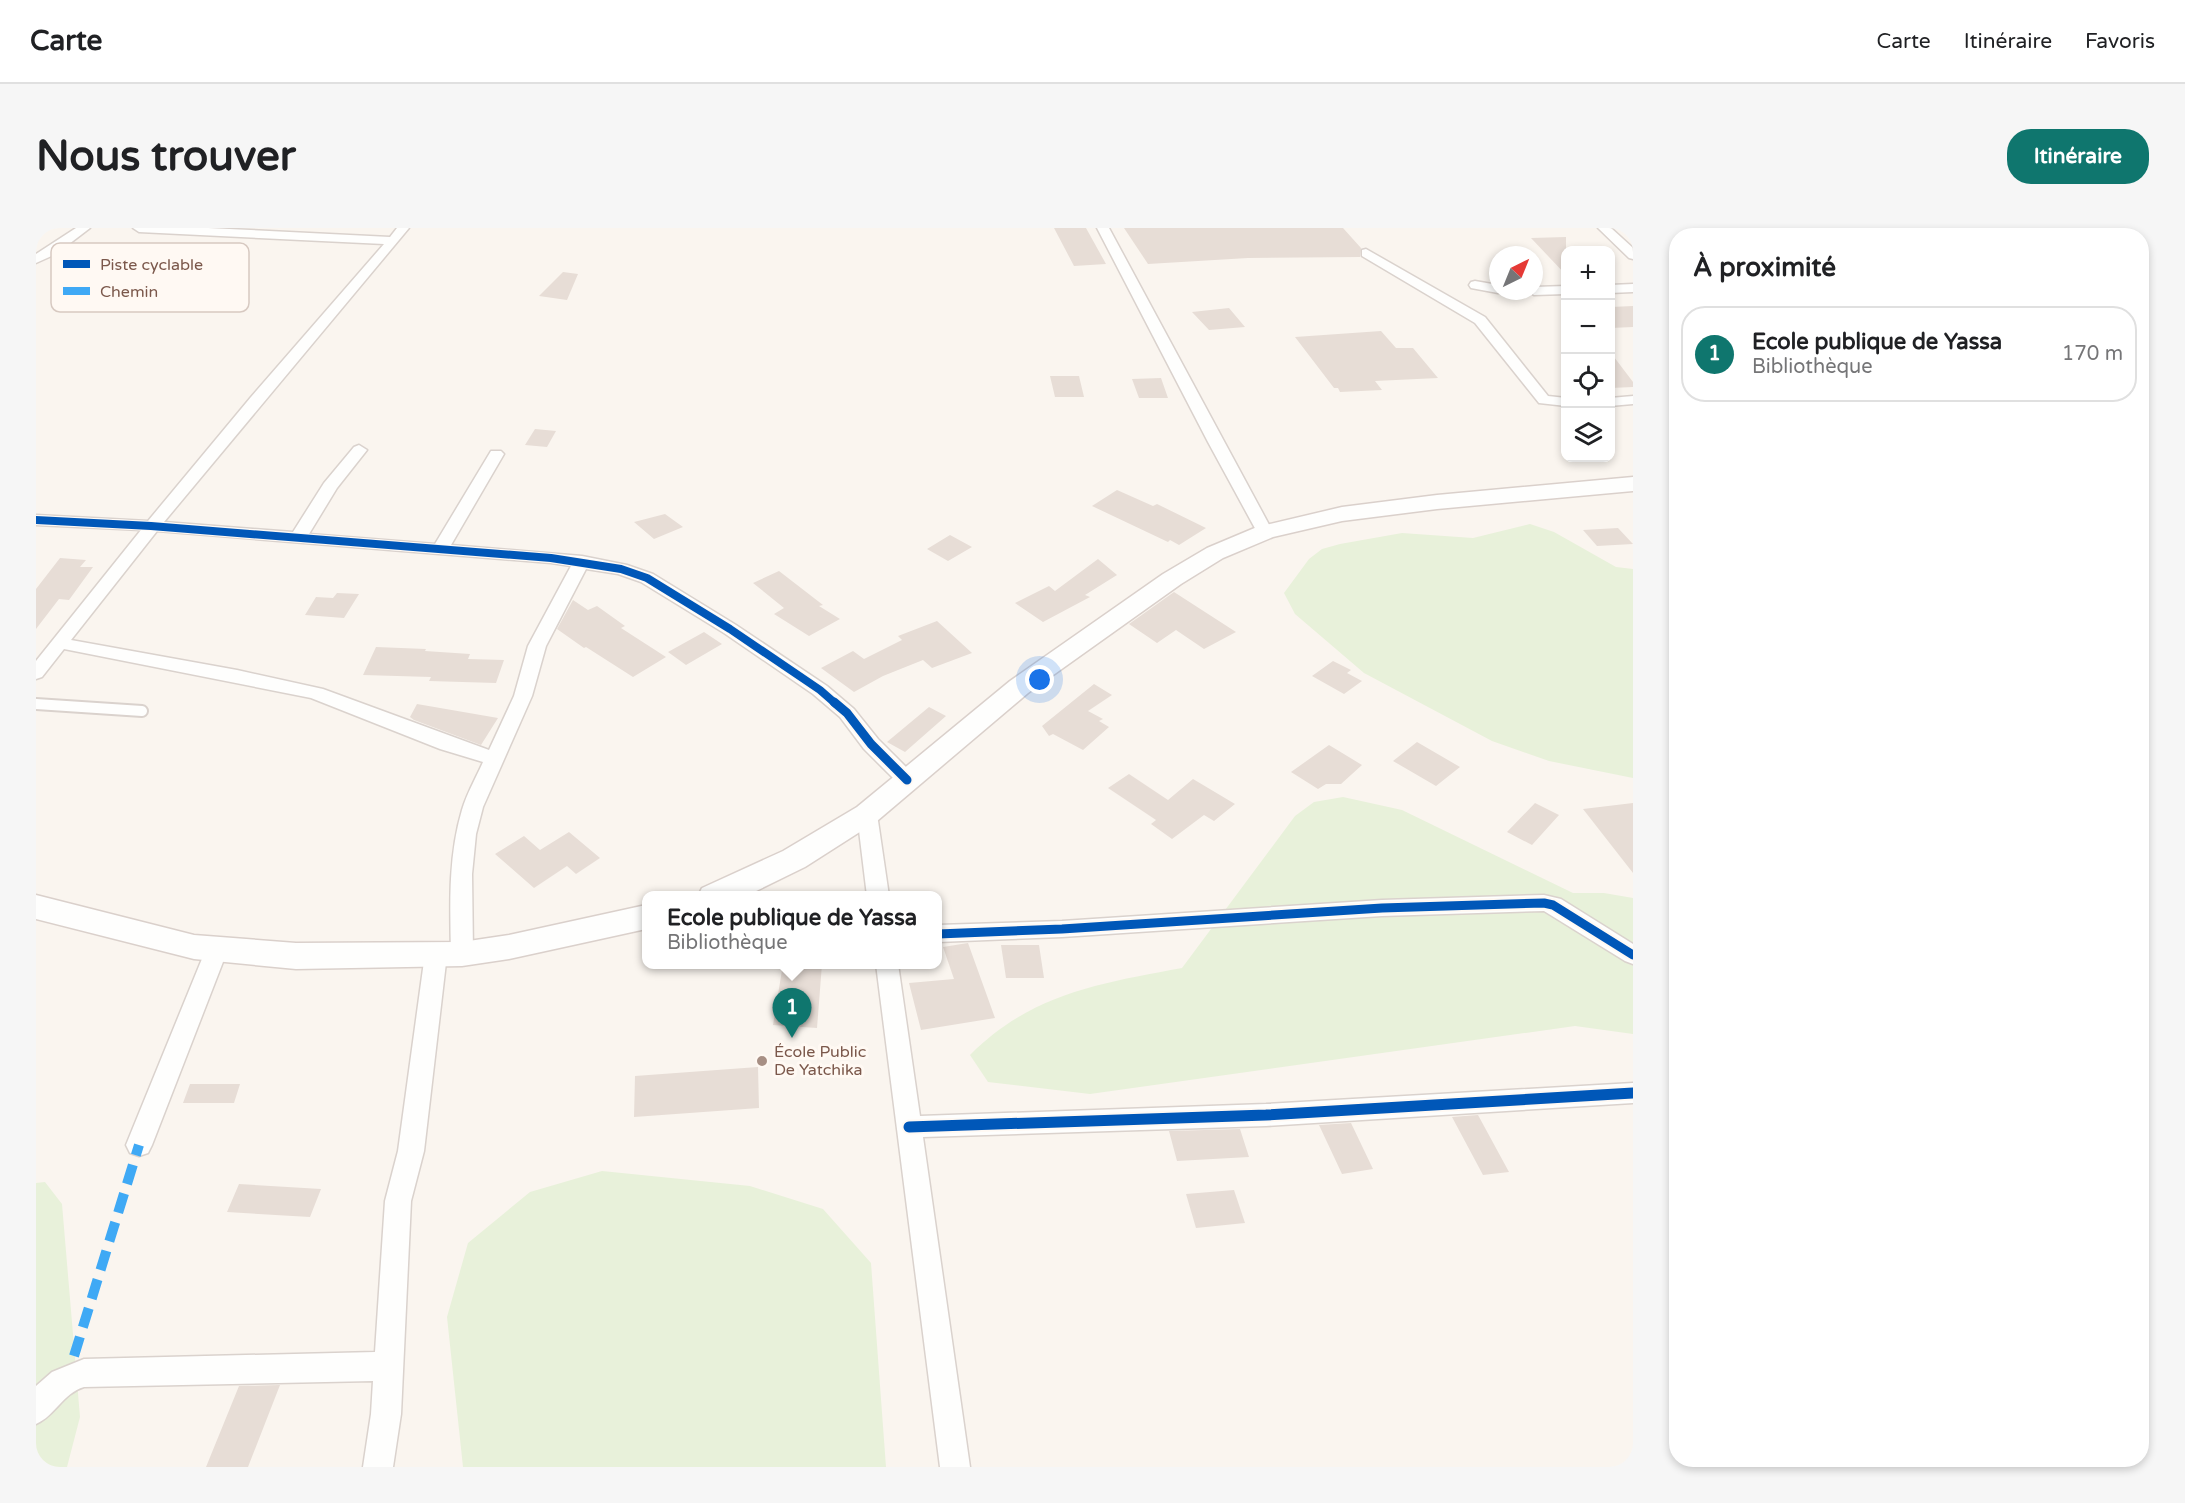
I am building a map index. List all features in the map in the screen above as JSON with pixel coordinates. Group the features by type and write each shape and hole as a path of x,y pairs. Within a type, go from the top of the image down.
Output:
{"main road":[{"path":"728,891 794,859 867,814 1019,687 1130,608 1215,553 1265,532 1342,514 1633,484"},
{"path":"36,907 194,947 296,956 449,954 509,947 642,918"}],"street":[{"path":"63,243 84,228"},
{"path":"139,228 393,241"},
{"path":"36,673 151,526 285,363 403,228"},
{"path":"1103,228 1265,532"},
{"path":"1604,228 1633,255"},
{"path":"1617,239 1633,239"},
{"path":"36,259 51,252"},
{"path":"1366,253 1480,320 1544,400 1561,402"},
{"path":"1475,285 1489,287"},
{"path":"1615,289 1633,288"},
{"path":"1543,291 1561,290"},
{"path":"1615,402 1633,400"},
{"path":"298,538 330,486 359,450"},
{"path":"440,550 496,454"},
{"path":"36,520 151,526 582,561 621,569 646,578 730,629 834,701 871,744 907,780"},
{"path":"378,1467 386,1414 398,1201 411,1151 449,954 466,834 473,807 523,696 537,646 582,561"},
{"path":"59,643 316,693 447,744 494,759"},
{"path":"867,814 877,891"},
{"path":"942,934 1062,929 1382,908 1544,903 1552,905 1633,955"},
{"path":"139,1145 217,949"},
{"path":"888,969 955,1467"},
{"path":"909,1127 1266,1115 1633,1093"},
{"path":"36,1409 53,1387 71,1376 84,1373 388,1366"}],"lane":[{"path":"36,704 142,711"}],"green space":[{"path":"1530,524 1554,532 1616,567 1633,569 1633,778 1549,761 1492,741 1364,673 1295,614 1284,593 1309,559 1322,549 1402,533 1473,538"},
{"path":"1343,797 1402,810 1573,893 1604,893 1633,898 1633,1034 1575,1026 1090,1094 988,1082 970,1055 993,1034 1017,1018 1068,994 1123,979 1182,968 1295,816 1314,802"},
{"path":"602,1171 750,1186 823,1209 871,1263 886,1467 463,1467 447,1317 468,1243 530,1192"},
{"path":"45,1182 62,1204 80,1417 67,1467 36,1467 36,1183"}],"building":[{"path":"1054,228 1086,228 1106,264 1074,266"},
{"path":"1124,228 1343,228 1361,248 1360,257 1248,258 1148,264"},
{"path":"1566,237 1566,246 1561,246 1561,270 1543,251 1543,246 1539,246 1531,238"},
{"path":"563,272 578,274 567,300 539,296"},
{"path":"1633,306 1633,327 1615,328 1615,307"},
{"path":"1229,308 1245,327 1209,330 1192,312"},
{"path":"1381,331 1396,348 1413,348 1438,378 1375,381 1382,390 1340,392 1338,388 1334,388 1295,337"},
{"path":"1615,358 1633,382 1633,387 1615,388"},
{"path":"1050,376 1079,376 1084,397 1055,397"},
{"path":"1161,378 1168,398 1139,398 1132,379"},
{"path":"535,429 556,431 547,447 525,445"},
{"path":"1117,490 1153,506 1157,504 1206,528 1179,545 1092,506"},
{"path":"665,514 683,527 654,539 634,522"},
{"path":"1618,528 1633,544 1597,546 1583,530"},
{"path":"950,535 972,547 948,561 927,549"},
{"path":"60,558 86,560 80,567 93,567 69,600 59,599 36,629 36,589"},
{"path":"1098,559 1117,575 1085,595 1090,597 1043,622 1015,603 1049,586 1055,591"},
{"path":"779,571 823,605 819,606 840,619 809,636 774,614 784,608 753,583"},
{"path":"1174,592 1236,632 1204,649 1176,630 1157,643 1129,624"},
{"path":"337,593 359,594 344,618 305,615 316,597 333,598"},
{"path":"573,600 588,610 597,606 625,626 621,628 666,657 633,677 586,647 584,648 557,629"},
{"path":"937,621 972,653 932,668 923,660 883,676 854,692 821,668 853,651 864,659 902,640 898,636"},
{"path":"704,632 722,644 686,665 668,652"},
{"path":"376,647 426,649 425,651 470,654 468,659 504,660 496,683 429,681 431,677 363,675"},
{"path":"1333,661 1351,670 1347,673 1362,681 1344,694 1312,676"},
{"path":"1094,684 1112,695 1088,711 1103,719 1099,721 1109,727 1083,750 1053,734 1049,736 1042,726"},
{"path":"417,704 498,718 481,745 414,720 410,717"},
{"path":"929,707 946,716 905,752 887,742"},
{"path":"1417,742 1460,767 1436,786 1393,761"},
{"path":"1329,745 1362,765 1341,784 1326,784 1318,789 1291,772"},
{"path":"1129,774 1168,800 1193,779 1235,804 1214,821 1204,815 1172,839 1151,824 1156,820 1108,788"},
{"path":"1535,803 1559,815 1532,845 1507,832"},
{"path":"1633,803 1633,873 1583,809"},
{"path":"569,832 600,858 576,874 567,866 534,888 495,854 524,836 540,850"},
{"path":"968,943 995,1018 921,1030 909,983 954,979 943,947"},
{"path":"1001,945 1039,945 1044,978 1006,978"},
{"path":"782,969 822,969 817,1028 773,1025"},
{"path":"758,1067 759,1108 634,1117 635,1076"},
{"path":"190,1084 240,1084 234,1103 183,1103"},
{"path":"1478,1115 1509,1172 1483,1175 1452,1117"},
{"path":"1351,1123 1373,1169 1342,1174 1319,1125"},
{"path":"1240,1129 1249,1157 1177,1161 1169,1131"},
{"path":"239,1184 321,1189 310,1217 227,1212"},
{"path":"1234,1190 1245,1223 1196,1228 1186,1194"},
{"path":"280,1385 248,1467 206,1467 239,1386"}],"marked path":[{"path":"74,1356 139,1145"}],"cycle path":[{"path":"36,520 151,526 551,558 621,569 647,578 730,629 820,690 847,713 871,744 907,780"},
{"path":"942,934 1062,929 1382,908 1544,903 1553,905 1633,955"},
{"path":"909,1127 1266,1115 1633,1093"}],"place":[{"name":"Ecole publique de Yassa","path":"792,1038"},
{"name":"École Public De Yatchika","path":"762,1061"}]}
